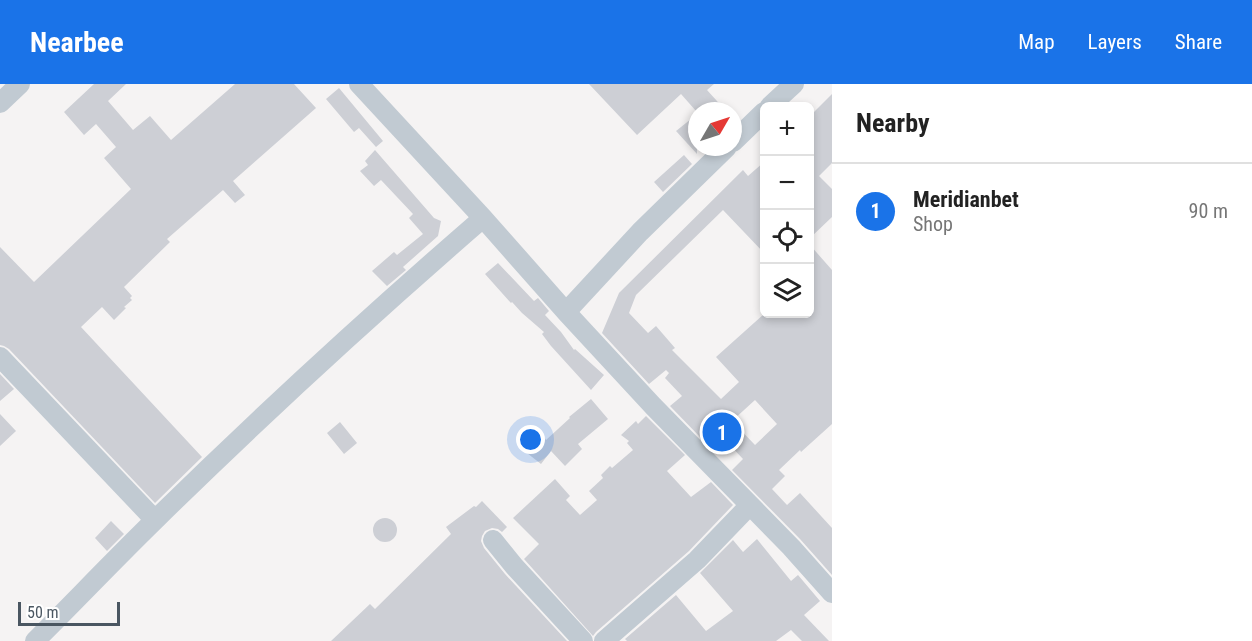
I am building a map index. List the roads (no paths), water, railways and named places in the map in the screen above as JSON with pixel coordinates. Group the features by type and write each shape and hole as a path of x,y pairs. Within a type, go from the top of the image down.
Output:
{"lane":[{"path":"0,103 20,84"},
{"path":"359,84 653,406 791,547 832,593"},
{"path":"774,102 794,84"},
{"path":"742,134 760,117"},
{"path":"566,312 640,232 719,156"},
{"path":"35,641 155,520 317,366 483,218"},
{"path":"0,357 155,520"},
{"path":"604,641 697,560 749,506"},
{"path":"493,540 583,641"}],"place":[{"name":"Meridianbet","path":"722,432"}]}
